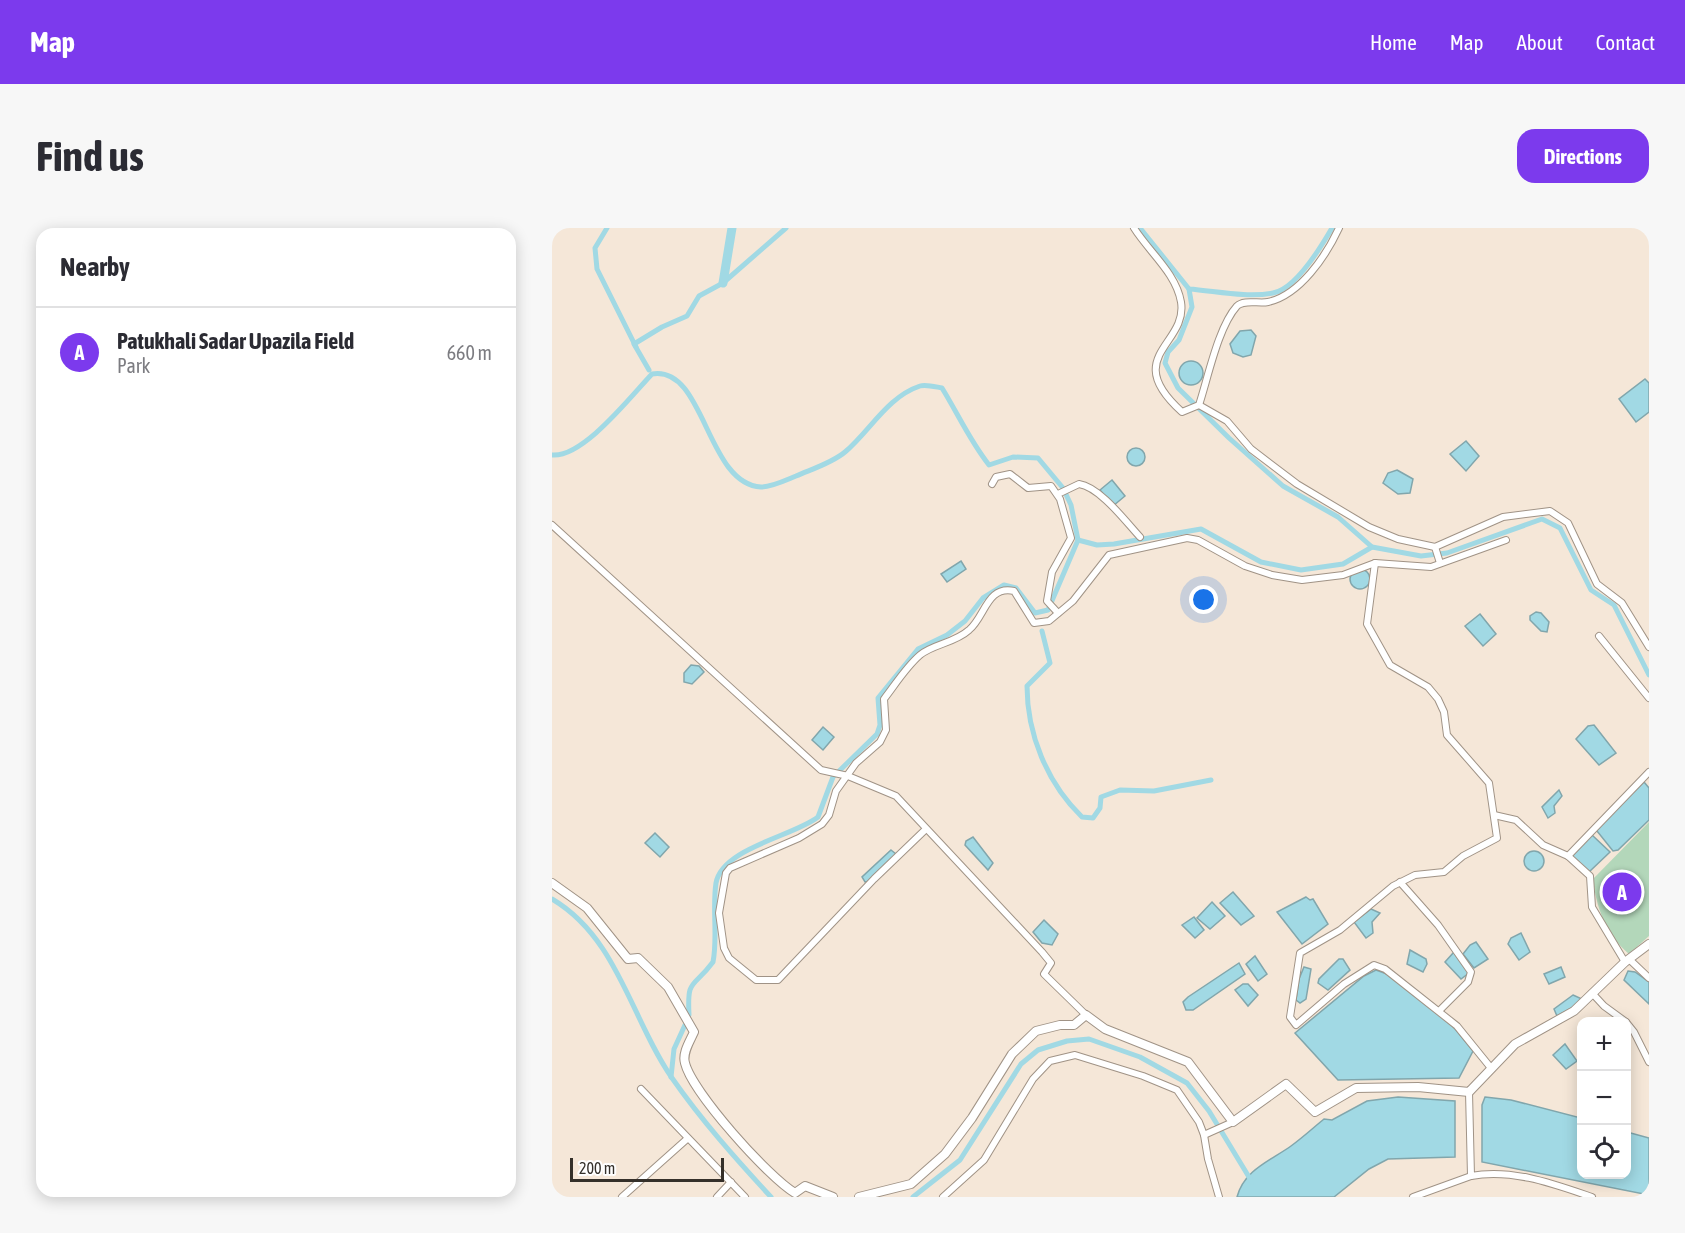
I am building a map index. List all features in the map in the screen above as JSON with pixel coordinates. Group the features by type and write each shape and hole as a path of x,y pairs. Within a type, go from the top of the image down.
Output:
{"street":[{"path":"1134,228 1165,269 1176,287 1181,303 1178,321 1158,359 1156,379 1172,404 1182,412 1199,405 1224,328 1237,306 1243,303 1266,302 1281,298 1295,290 1331,244 1339,228"},
{"path":"1199,405 1227,421 1251,448 1297,484 1369,527 1398,540 1435,547 1503,516 1550,511 1568,523 1597,584 1622,603 1649,647"},
{"path":"992,484 996,477 1010,474 1028,488 1051,486 1058,494 1071,538 1052,572 1047,602 1058,613"},
{"path":"1058,494 1079,484 1096,492 1140,537"},
{"path":"552,525 821,770 846,775 896,796 1042,952 1051,963 1044,974 1086,1015 1112,1032 1188,1062 1233,1122"},
{"path":"926,829 874,879 778,980 756,980 729,958 724,948 718,913 726,873 730,868 800,838 822,824 829,815 836,791 846,775 880,742 886,730 884,699 920,655 953,641 971,629 990,598 1005,589 1014,591 1034,622 1049,621 1073,601 1109,555 1187,538 1198,540 1245,566 1272,575 1302,580 1343,575 1375,563 1419,567 1440,563 1506,540"},
{"path":"1435,547 1440,563"},
{"path":"1375,563 1367,624 1390,665 1428,687 1438,699 1444,712 1447,735 1489,783 1497,838 1463,856 1444,872 1415,875 1400,882 1340,930 1300,953 1290,1017 1296,1025 1344,984 1374,965 1385,969 1439,1011 1474,1044 1491,1068"},
{"path":"1599,636 1649,698"},
{"path":"1568,856 1649,772"},
{"path":"1494,815 1514,819 1543,845 1568,856 1590,876 1592,907 1627,961 1649,978"},
{"path":"1400,882 1437,925 1471,972 1468,982 1439,1011"},
{"path":"552,883 587,908 628,959 638,958 668,987 693,1029 684,1055 690,1075 712,1107 759,1163 795,1195 805,1186 833,1197"},
{"path":"1471,1176 1468,1092 1515,1044 1574,1011 1627,961 1649,944"},
{"path":"1592,993 1619,1017"},
{"path":"859,1197 911,1184 945,1154 972,1119 1018,1048 1036,1031 1060,1025 1074,1025 1086,1015"},
{"path":"1631,1028 1649,1062"},
{"path":"943,1197 984,1160 1033,1079 1050,1061 1075,1055 1143,1076 1177,1090 1199,1122 1219,1197"},
{"path":"1204,1135 1233,1122 1286,1084 1315,1112 1356,1088 1418,1087 1468,1092"},
{"path":"641,1089 745,1197"},
{"path":"622,1197 687,1139"},
{"path":"1413,1197 1471,1176 1498,1173 1554,1185 1592,1197"},
{"path":"717,1197 731,1182"}],"green space":[{"path":"1649,822 1649,936 1629,954 1608,929 1597,900 1593,879"}],"water":[{"path":"1251,330 1256,336 1251,355 1243,357 1233,353 1230,344 1240,331"},
{"path":"1191,361 1199,365 1203,373 1199,381 1191,385 1183,381 1179,373 1183,365"},
{"path":"1645,379 1649,383 1649,412 1636,422 1619,399"},
{"path":"1466,441 1479,456 1466,471 1450,454"},
{"path":"1136,448 1142,451 1145,457 1142,463 1136,466 1130,463 1127,457 1130,451"},
{"path":"1397,470 1413,479 1410,493 1398,494 1383,483 1388,473"},
{"path":"1112,480 1125,496 1113,506 1100,490"},
{"path":"961,561 966,569 947,582 941,574"},
{"path":"1360,569 1367,572 1370,579 1367,586 1360,589 1353,586 1350,579 1353,572"},
{"path":"1536,612 1541,613 1549,622 1547,632 1541,631 1530,620 1530,616"},
{"path":"1480,614 1496,634 1483,646 1465,626"},
{"path":"691,665 699,666 704,672 692,684 684,682 684,673"},
{"path":"1594,725 1616,753 1599,765 1576,739 1588,726"},
{"path":"823,727 834,737 823,750 812,740"},
{"path":"1644,782 1649,788 1649,820 1618,850 1613,851 1597,831 1597,827"},
{"path":"1559,790 1562,796 1554,806 1555,813 1548,818 1542,807"},
{"path":"655,833 669,847 660,857 645,843"},
{"path":"1592,835 1610,852 1589,872 1572,856"},
{"path":"973,837 993,863 988,870 965,845 966,841"},
{"path":"891,850 896,854 870,881 865,882 862,877"},
{"path":"1530,851 1538,851 1544,857 1544,865 1538,871 1530,871 1524,865 1524,857"},
{"path":"1233,892 1254,916 1241,925 1220,903"},
{"path":"1306,897 1313,899 1328,924 1302,944 1277,912"},
{"path":"1212,902 1225,916 1210,929 1197,918"},
{"path":"1371,909 1380,913 1372,922 1373,933 1366,938 1354,922"},
{"path":"1194,917 1204,930 1195,938 1182,925"},
{"path":"1044,920 1058,934 1052,945 1042,943 1033,932"},
{"path":"1521,933 1530,952 1519,960 1508,944 1511,938"},
{"path":"1476,942 1488,959 1474,968 1463,954 1470,945"},
{"path":"1410,950 1426,959 1427,964 1423,972 1407,964"},
{"path":"1454,952 1469,973 1461,979 1445,962"},
{"path":"1255,956 1267,974 1258,981 1246,964"},
{"path":"1339,959 1343,959 1350,970 1328,990 1318,983 1319,979"},
{"path":"1239,963 1245,974 1193,1010 1186,1010 1183,1002 1188,997"},
{"path":"1304,967 1311,969 1306,999 1300,1003 1296,1000 1299,979"},
{"path":"1561,967 1565,977 1549,984 1544,974"},
{"path":"1376,970 1387,974 1451,1024 1473,1051 1459,1078 1338,1080 1295,1033 1364,976"},
{"path":"1628,971 1635,972 1649,982 1649,1004 1624,980"},
{"path":"1243,984 1248,984 1258,995 1248,1006 1235,990"},
{"path":"1573,995 1582,999 1579,1004 1557,1016 1554,1009"},
{"path":"1565,1044 1577,1061 1566,1069 1553,1055"},
{"path":"1398,1097 1455,1101 1455,1157 1388,1159 1369,1169 1334,1197 1237,1197 1245,1180 1252,1173 1291,1146 1324,1119 1332,1120 1367,1101"},
{"path":"1485,1097 1511,1100 1577,1117 1577,1179 1631,1179 1631,1133 1649,1138 1649,1195 1482,1162 1482,1105"}],"waterway":[{"path":"607,228 595,248 597,269 636,347"},
{"path":"723,283 732,228"},
{"path":"649,370 634,344 662,327 687,316 699,296 723,283 786,228"},
{"path":"1140,228 1189,289 1252,295 1273,293 1290,284 1307,266 1332,228"},
{"path":"1189,289 1192,307 1179,340 1168,352 1165,363 1178,388 1283,486 1338,517 1372,547 1421,556 1447,553 1542,519 1560,528 1591,590 1614,605 1649,675"},
{"path":"552,455 578,447 592,436 652,374 670,376 684,387 728,467 743,481 765,487 828,463 840,456 888,406 908,391 928,385 942,388 989,465 1013,457 1038,458 1063,488 1071,505 1078,540 1048,610 1035,613 1016,588 1004,585 983,598 965,621 947,635 918,649 878,698 880,725 877,734 833,777 818,817 745,852 721,871 715,893 713,962 690,989 689,1015"},
{"path":"1078,540 1097,545 1114,544 1201,529 1261,562 1301,570 1343,564 1372,547"},
{"path":"1042,631 1050,663 1027,686 1031,722 1035,740 1049,773 1070,804 1082,817 1093,818 1100,808 1101,797 1120,790 1154,791 1211,780"},
{"path":"552,899 574,915 593,935 608,957 645,1031 672,1078 695,1109 771,1197"},
{"path":"671,1077 674,1049 685,1025"},
{"path":"913,1197 960,1160 1021,1064 1038,1050 1067,1041 1089,1039 1140,1057 1187,1083 1209,1111 1252,1182"}],"place":[{"name":"Patukhali Sadar Upazila Field","path":"1622,892"}]}
